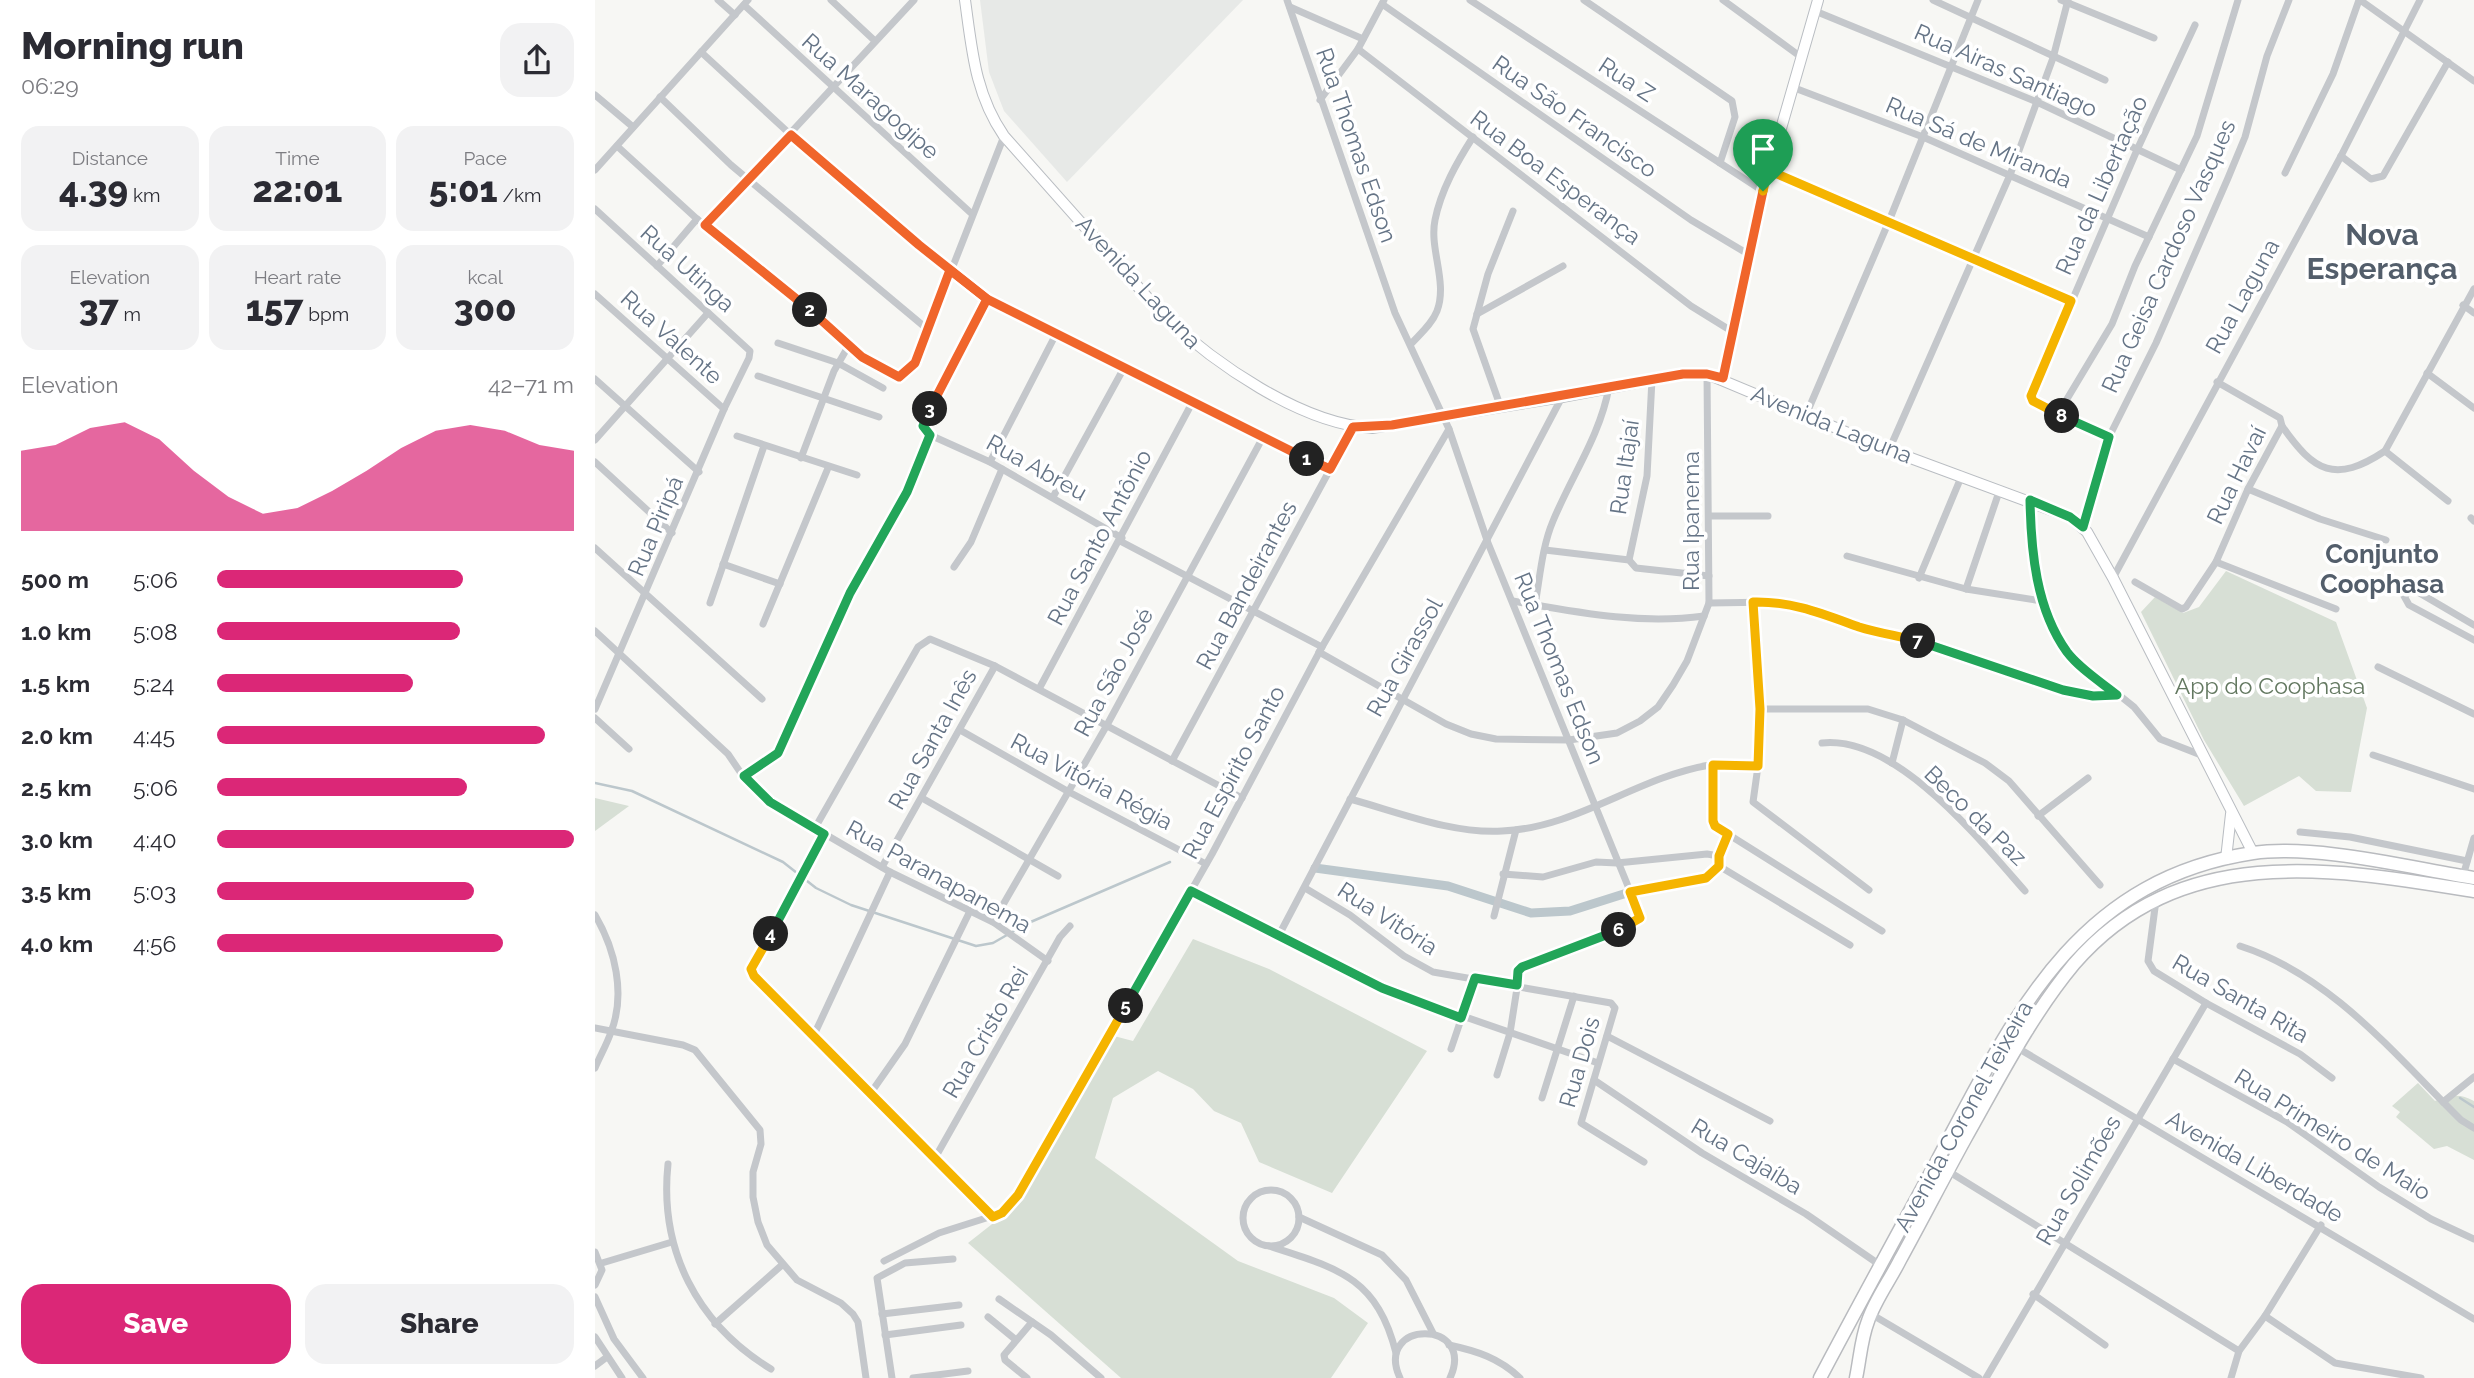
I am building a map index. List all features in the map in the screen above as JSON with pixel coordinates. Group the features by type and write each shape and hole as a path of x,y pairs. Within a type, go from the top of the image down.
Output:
{"highway":[{"name":"Avenida Coronel Teixeira","path":"1820,1378 2006,1031 2053,966 2082,933 2114,907 2148,886 2183,870 2253,853 2291,852 2354,858 2468,877"},
{"name":"Avenida Coronel Teixeira","path":"1856,1378 1871,1314 1948,1171 2017,1047 2074,964 2095,943 2156,900 2211,880 2281,869 2369,874 2474,891"}],"main road":[{"name":"Avenida Laguna","path":"965,0 975,76 990,116 1004,136 1163,315 1189,340 1252,382 1312,412 1353,427 1392,425 1501,408 1652,379 1707,374 1723,378 1889,450 2030,500 2070,517 2083,527"},
{"path":"1723,378 1768,170 1818,0"},
{"path":"2083,527 2113,579 2253,853"},
{"path":"2226,859 2231,814"}],"street":[{"path":"718,0 735,15"},
{"path":"831,0 875,41"},
{"path":"705,225 913,0"},
{"name":"Rua Z","path":"1470,0 1763,191"},
{"path":"1584,0 1732,101 1735,117 1720,163"},
{"path":"1723,0 1801,57"},
{"path":"1933,0 2105,80"},
{"path":"1806,415 1978,0"},
{"path":"2058,414 2101,346 2181,170 2209,102 2225,34 2238,0"},
{"name":"Rua Geisa Cardoso Vasques","path":"2083,527 2109,437 2156,343 2245,137 2267,56 2289,0"},
{"path":"2285,173 2333,74 2360,0 2474,82"},
{"name":"Rua Laguna","path":"2113,579 2341,156 2420,0"},
{"path":"1889,450 2010,175 2053,58 2065,1 2154,38"},
{"path":"1320,100 1357,49 1383,2"},
{"name":"Rua São Francisco","path":"1383,2 1691,220 1748,254"},
{"path":"595,170 746,3"},
{"name":"Rua Maragogipe","path":"746,3 972,214"},
{"path":"1288,4 1363,39"},
{"name":"Rua Thomas Edson","path":"1288,4 1395,313 1444,417"},
{"name":"Rua Airas Santiago","path":"1815,11 2037,102 2181,170"},
{"name":"Rua da Libertação","path":"2109,437 2033,401 2031,396 2137,150 2195,25"},
{"name":"Rua Boa Esperança","path":"1357,49 1691,306 1733,332"},
{"path":"701,52 791,135 987,299 1125,366 1262,439 1330,469"},
{"path":"2341,156 2371,179 2383,176 2448,62"},
{"name":"Rua Sá de Miranda","path":"1792,87 1923,137 2149,237"},
{"path":"595,95 633,127"},
{"path":"660,97 748,179 926,328"},
{"path":"617,146 697,219 849,345 875,366 899,377 915,363 926,328 1004,136"},
{"path":"1411,344 1437,313 1440,301 1433,241 1435,220 1453,168 1473,137"},
{"path":"1768,170 1889,220 2071,301"},
{"name":"Rua Utinga","path":"595,209 747,346 749,358"},
{"path":"1501,408 1473,329 1498,246 1513,211"},
{"path":"657,266 697,219"},
{"path":"1477,314 1563,266"},
{"path":"2282,426 2311,462 2332,471 2348,471 2385,451 2474,289"},
{"name":"Rua Valente","path":"595,294 724,409"},
{"path":"744,776 778,753 850,593 907,492 930,435 925,431 925,419 987,299"},
{"path":"2463,306 2474,313"},
{"path":"595,440 708,313"},
{"path":"990,461 1056,334"},
{"path":"778,343 838,363 883,387"},
{"path":"801,458 838,363 849,345"},
{"name":"Rua Piripá","path":"595,709 673,533 724,409 749,358"},
{"path":"1053,497 1125,366"},
{"path":"2427,373 2474,408"},
{"name":"Rua Ipanema","path":"1320,649 1401,700 1471,734 1496,739 1569,740 1617,733 1640,721 1658,708 1686,660 1709,603 1707,374"},
{"path":"758,376 879,417"},
{"path":"595,379 699,472"},
{"name":"Rua Itajaí","path":"1629,559 1647,476 1652,379"},
{"name":"Rua Havaí","path":"2136,582 2182,609 2196,595 2216,562 2248,489 2282,426 2280,418 2217,382"},
{"path":"1535,605 1552,523 1595,435 1609,387"},
{"name":"Rua Girassol","path":"1279,935 1401,700 1488,543 1562,397"},
{"name":"Rua Santo Antônio","path":"1039,690 1192,403"},
{"path":"1444,417 1449,429"},
{"name":"Rua Bandeirantes","path":"1173,761 1353,427"},
{"name":"Rua Thomas Edson","path":"1449,429 1488,543 1640,918 1600,939 1522,967 1517,974 1517,985"},
{"name":"Rua Espírito Santo","path":"884,1261 939,1233 1002,1213 1018,1195 1206,864 1320,649 1449,429"},
{"name":"Rua Abreu","path":"930,435 990,461 1121,539 1255,610 1320,649"},
{"path":"737,436 828,468 857,475"},
{"name":"Rua São José","path":"993,922 1107,725 1262,439"},
{"path":"709,603 764,446"},
{"path":"2385,451 2448,501"},
{"path":"595,462 673,533"},
{"path":"763,624 828,468"},
{"path":"954,567 971,542 1002,468"},
{"path":"1919,578 1962,475"},
{"path":"1966,589 2000,489"},
{"path":"2248,489 2320,519 2386,540"},
{"path":"2030,500 2031,539 2042,601 2068,653 2134,707 2160,739 2201,755"},
{"path":"1709,516 1768,516"},
{"path":"595,548 762,699"},
{"path":"1545,550 1629,559 1636,568 1709,576"},
{"path":"1847,556 1966,589 2042,601"},
{"path":"2216,562 2336,609"},
{"path":"723,564 780,584"},
{"path":"2474,625 2416,591 2411,590 2404,596 2409,605 2474,640"},
{"path":"1513,601 1615,617 1667,621 1704,616"},
{"path":"1709,603 1774,601 1804,607 1862,628 1957,652 2063,690 2093,696 2117,695"},
{"path":"1753,602 1760,709 1754,805 1869,890"},
{"name":"Rua Paranapanema","path":"595,631 728,754 744,776 770,802 890,872 993,922 1048,961"},
{"path":"815,828 923,642 930,639 995,666 1242,797"},
{"name":"Rua Santa Inês","path":"882,867 995,666"},
{"path":"2378,667 2474,714"},
{"path":"1760,709 1868,709 1903,719 1995,769 2009,780 2100,885"},
{"path":"595,718 629,749"},
{"path":"1892,763 1903,719"},
{"name":"Rua Vitória Régia","path":"960,730 1069,792 1206,864"},
{"name":"Beco da Paz","path":"1822,743 1838,741 1859,747 1892,763 1957,817 2025,891"},
{"path":"2373,755 2474,789"},
{"path":"1350,799 1480,831 1516,830 1556,822 1631,790 1713,765 1758,766"},
{"path":"1713,765 1715,826 1882,931"},
{"path":"2039,816 2088,778"},
{"path":"922,798 1058,876"},
{"path":"1493,916 1516,830"},
{"path":"2300,832 2350,837 2467,861"},
{"path":"824,834 806,874 753,965 754,976 993,1217"},
{"path":"1630,892 1706,878 1719,866 1719,856 1728,834"},
{"path":"2468,877 2467,861 2474,838"},
{"path":"1503,874 1543,877 1596,862 1617,863 1707,854 1719,856"},
{"path":"1719,866 1850,945"},
{"path":"813,1037 890,872"},
{"name":"Rua Vitória","path":"1304,888 1350,915 1419,966 1448,975 1611,1003 1615,1008"},
{"path":"1191,891 1382,988 1461,1018 1598,1063"},
{"name":"Rua Santa Rita","path":"2156,900 2148,961 2154,971 2206,1003 2300,1054 2332,1078"},
{"path":"870,1094 905,1044 959,939 970,911"},
{"path":"595,915 608,940 618,993 612,1031 595,1068"},
{"name":"Rua Cristo Rei","path":"935,1158 1070,926"},
{"path":"2240,946 2295,969 2332,997 2474,1128"},
{"path":"1451,1049 1475,978"},
{"path":"1497,1075 1510,1033 1517,985"},
{"path":"1542,1098 1574,996"},
{"name":"Rua Solimões","path":"1986,1378 2135,1119 2206,1003"},
{"name":"Rua Dois","path":"1615,1008 1581,1123 1644,1162"},
{"path":"595,1028 683,1045 695,1050 756,1123 761,1139 753,1172 755,1210 762,1234 782,1265 807,1287 841,1303 853,1314 857,1322 866,1378"},
{"path":"1607,1036 1770,1121"},
{"name":"Avenida Liberdade","path":"2017,1047 2135,1119 2321,1225 2474,1319"},
{"name":"Rua Primeiro de Maio","path":"2173,1059 2287,1122 2379,1188 2431,1219 2474,1239"},
{"path":"2443,1102 2474,1077"},
{"name":"Rua Cajaíba","path":"1594,1080 1702,1153 1806,1214 1880,1265"},
{"path":"668,1164 666,1197 672,1242 692,1292 715,1324 744,1352 771,1369"},
{"path":"1948,1171 2239,1351"},
{"path":"1269,1246 1286,1241 1293,1235 1299,1217 1293,1200 1277,1190 1258,1192 1250,1200 1243,1215 1247,1232 1260,1244 1320,1262 1369,1292 1383,1312 1397,1353"},
{"path":"1299,1217 1382,1255 1406,1280 1433,1334 1449,1345 1506,1364 1520,1378"},
{"path":"2231,1378 2239,1351 2265,1316 2321,1225"},
{"path":"602,1264 672,1242"},
{"path":"595,1252 602,1264 601,1277 595,1285"},
{"path":"891,1378 877,1278 880,1274 905,1263 953,1259"},
{"path":"715,1324 782,1265"},
{"path":"2033,1294 2105,1345"},
{"path":"595,1297 614,1339 643,1378"},
{"path":"999,1299 1101,1378"},
{"path":"883,1314 959,1305"},
{"path":"1871,1314 1979,1378"},
{"path":"2265,1316 2335,1363 2421,1378"},
{"path":"988,1317 1016,1340"},
{"path":"1027,1378 1005,1360 1005,1351 1032,1322"},
{"path":"885,1335 961,1325"},
{"path":"1400,1378 1395,1362 1397,1353 1413,1334 1433,1334"},
{"path":"595,1337 622,1378"},
{"path":"1449,1345 1454,1360 1450,1378"},
{"path":"595,1366 607,1357"},
{"path":"913,1378 968,1371"}],"shaded area":[{"path":"980,0 1243,0 1067,182 1004,111 989,72"}],"green space":[{"name":"App do Coophasa","path":"2226,571 2336,622 2367,708 2351,792 2316,791 2299,776 2244,806 2204,740 2141,612 2155,597 2183,613 2199,607"},
{"path":"595,798 629,806 595,831"},
{"path":"1193,939 1269,969 1427,1051 1332,1193 1259,1162 1241,1123 1214,1111 1193,1089 1158,1071 1113,1098 1095,1158 1238,1261 1334,1298 1368,1323 1331,1378 1121,1378 968,1243 1015,1206 1114,1036 1133,1041"},
{"path":"2418,1083 2435,1101 2455,1096 2474,1101 2474,1160 2447,1146 2434,1149 2396,1117 2400,1112 2392,1106"}],"waterway":[{"path":"595,783 632,791 783,862 816,888 851,905 976,946 993,943 1026,924 1170,862"},
{"path":"1315,868 1448,886 1531,913 1570,911 1630,892"},
{"path":"2460,1098 2474,1107"}],"district":[{"name":"Nova Esperança","path":"2382,251"},
{"name":"Conjunto Coophasa","path":"2382,569"}],"route":[{"path":"1763,191 1723,378 1707,374 1683,374 1392,425 1353,427 1330,469 1262,439 1125,366 987,299 950,270 915,363 905,375 899,377 890,374 862,357 814,313 705,225 791,135 919,245 987,299 925,419 923,426 930,435 907,492 850,593 784,742 771,761 744,776 749,785 770,802 824,834 795,895 751,972 993,1217 1002,1213 1018,1195 1191,891 1382,988 1461,1018 1475,978 1517,985 1517,974 1522,967 1609,936 1640,918 1630,892 1706,878 1714,873 1719,866 1719,856 1728,834 1715,826 1713,821 1713,765 1758,766 1760,709 1753,602 1774,601 1804,607 1862,628 1957,652 2063,690 2093,696 2117,695 2068,653 2055,632 2042,601 2031,539 2030,500 2070,517 2083,527 2109,437 2058,414 2031,398 2071,301 1889,220 1768,170 1763,191"}]}
